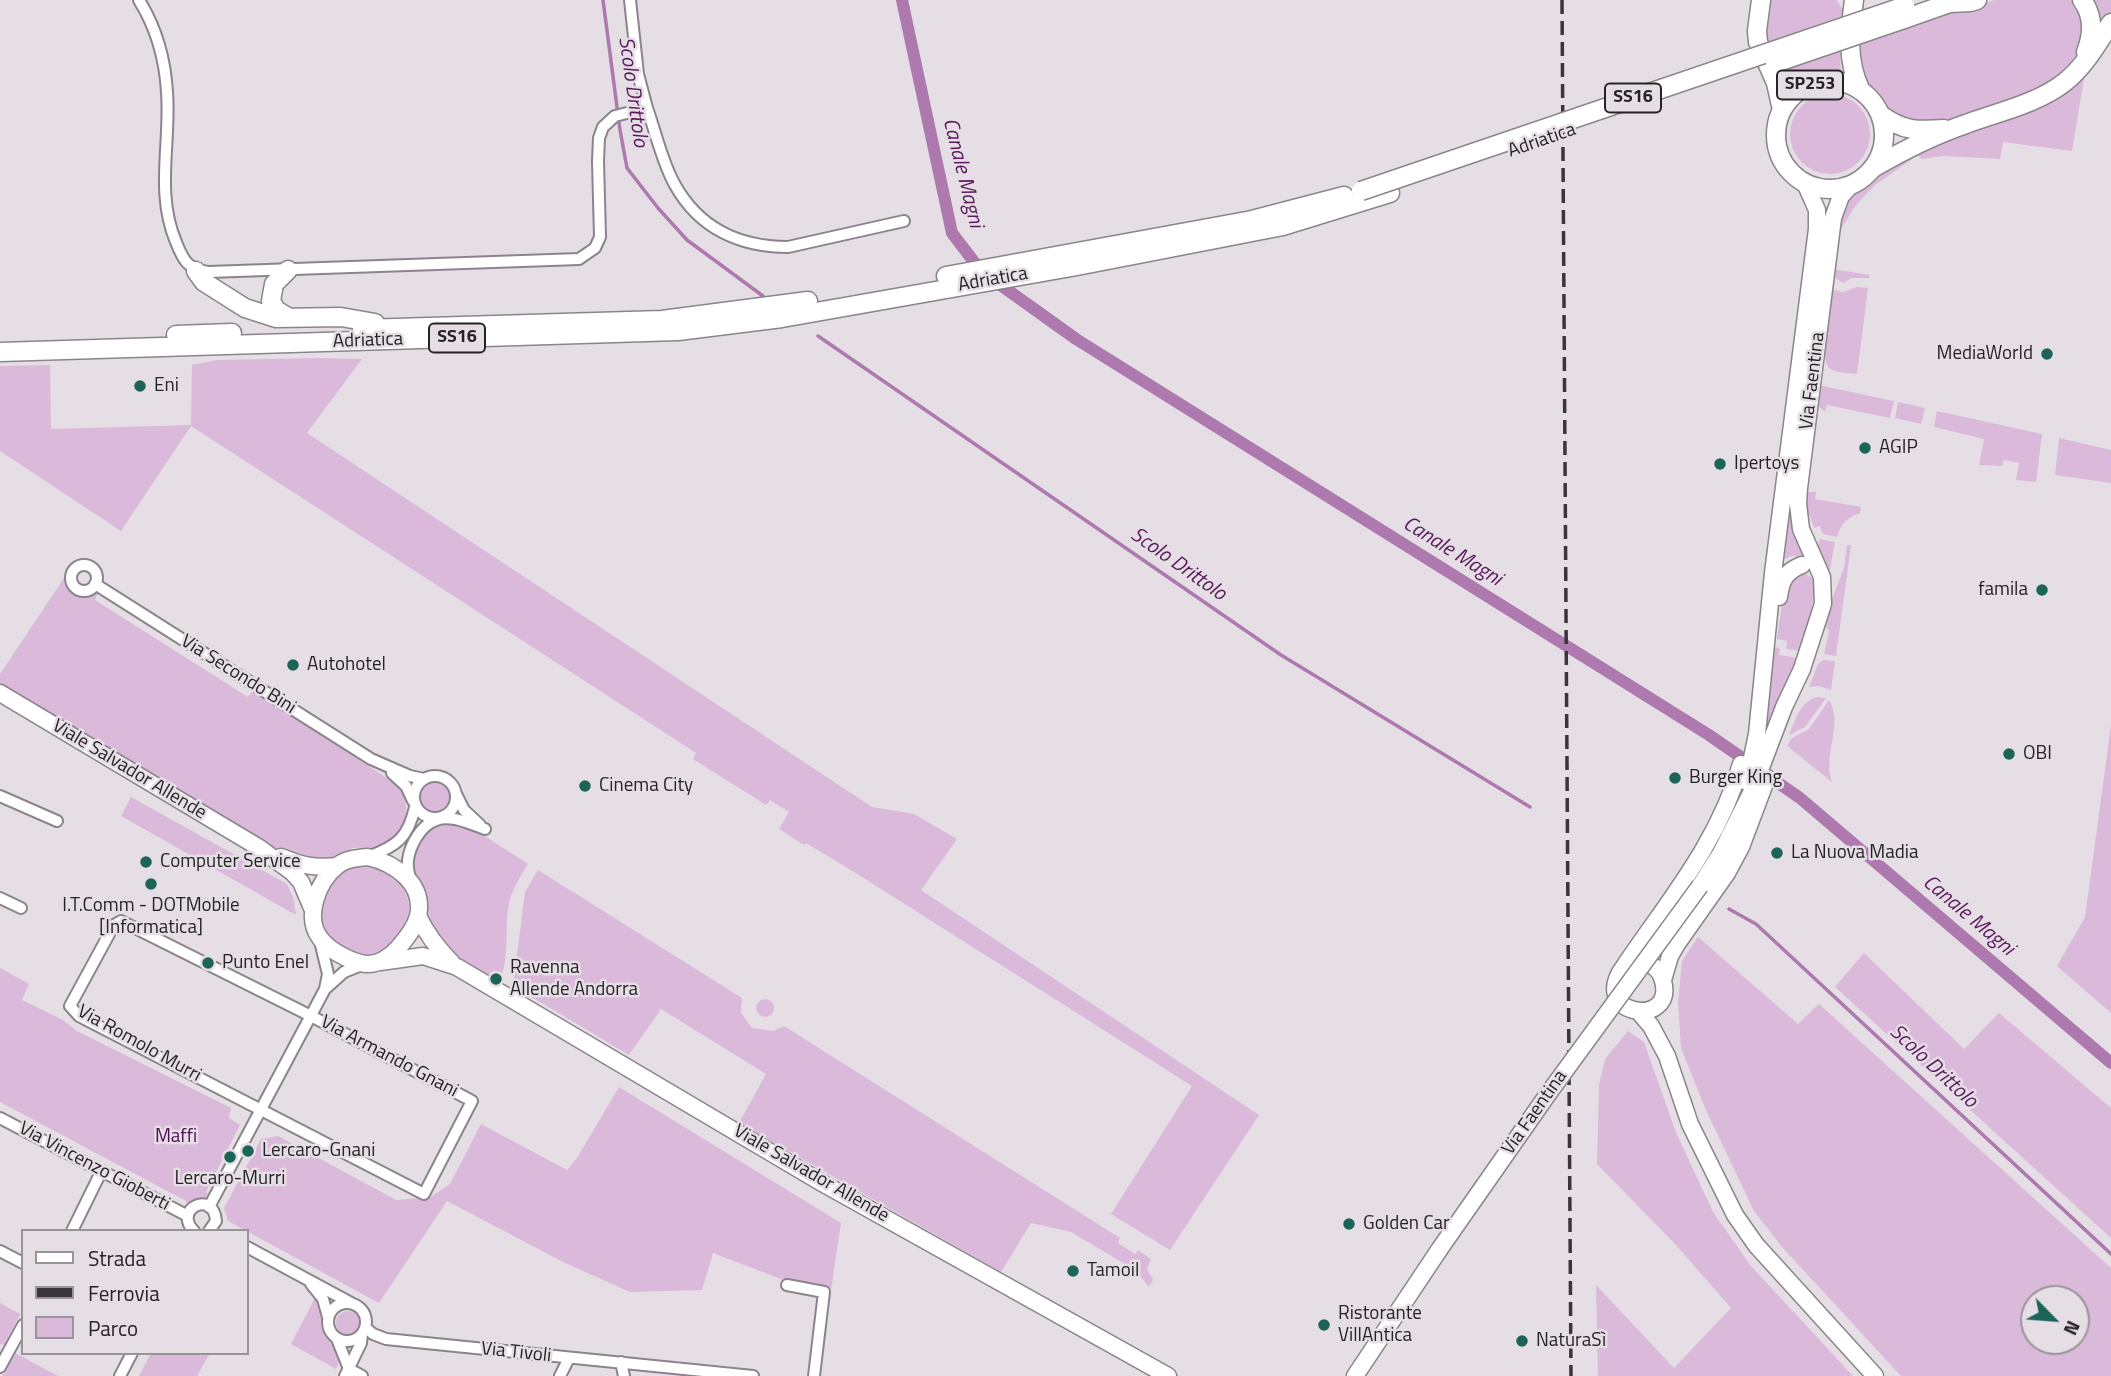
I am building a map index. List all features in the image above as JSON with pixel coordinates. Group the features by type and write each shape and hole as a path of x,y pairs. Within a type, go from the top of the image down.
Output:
{"main road":[{"name":"SP253","path":"1761,0 1758,42 1776,83 1782,110"},
{"name":"SP253","path":"1854,0 1849,59 1860,89 1872,100 1881,115"},
{"name":"Adriatica","path":"0,352 678,331 782,318 911,288 1252,220 1361,191 1910,8 1977,0"},
{"path":"2074,73 2087,49 2092,31 2090,12 2082,0"},
{"path":"1873,168 1955,128 2054,90 2086,61 2111,23"},
{"name":"SP253","path":"1805,183 1789,170 1777,148 1776,135 1782,110 1791,97 1816,82 1839,82 1860,89"},
{"path":"1881,115 1892,123 1913,130 1955,128"},
{"path":"1805,183 1830,189 1850,185 1863,178 1873,168 1882,152 1885,133 1881,115"},
{"name":"Via Faentina","path":"1749,788 1773,573 1818,229 1817,210 1805,183"},
{"name":"Via Faentina","path":"1355,1376 1548,1094 1700,886 1721,853 1749,788 1770,755 1809,678 1820,636 1822,578 1801,530 1799,488 1833,218 1841,196 1850,185"},
{"path":"288,270 274,284 271,301 276,310 289,318"},
{"path":"195,271 204,282 245,308 276,318 341,317 399,327"},
{"name":"Adriatica","path":"0,341 662,320 911,288"},
{"path":"1768,620 1776,610 1782,581 1789,572 1802,565"},
{"path":"1773,573 1786,566 1802,565 1810,567 1822,578"},
{"name":"Viale Salvador Allende","path":"0,693 258,847 301,882 312,908"},
{"path":"1662,999 1653,1009 1639,1012 1632,1010 1619,1001 1615,992 1616,981 1663,908 1688,878 1720,821 1749,788"},
{"path":"1663,980 1670,956 1677,944 1727,873 1741,847 1749,788"},
{"name":"Viale Salvador Allende","path":"258,847 302,866 337,866"},
{"path":"368,857 385,861 400,871 412,884 418,905 418,916 403,943 393,954 372,963 349,960 318,936 312,908 318,892 337,866 357,858 368,857"},
{"name":"Viale Salvador Allende","path":"418,916 434,946 457,967 824,1184 1168,1376"},
{"name":"Viale Salvador Allende","path":"372,963 423,956 457,967"},
{"path":"1625,965 1640,961 1659,971 1663,980 1667,1056"},
{"path":"1639,1012 1651,1026 1667,1056 1690,1124 1735,1215 1756,1245 1875,1376"}],"street":[{"path":"139,0 151,21 163,53 167,93 165,206 181,255 195,271 579,259 595,248 600,237 599,138 603,127 609,119 647,108"},
{"path":"630,0 638,74 647,108 674,184 696,215 716,230 747,242 775,247 788,247 904,221"},
{"name":"Via Secondo Bini","path":"95,584 381,765 406,786 415,804"},
{"name":"Via Secondo Bini","path":"381,765 424,779"},
{"path":"368,857 395,845 411,823 415,789 424,779 437,776 444,778 453,786 464,810 485,829 460,820 424,816 415,804"},
{"path":"412,884 407,862 411,848 426,825 450,813 456,793"},
{"path":"0,796 57,821"},
{"path":"0,898 21,908"},
{"name":"Via Romolo Murri","path":"261,1109 79,1016 70,1006 114,925 121,921 310,1016"},
{"path":"209,1206 325,989 328,974 318,936"},
{"path":"325,989 344,972 372,963"},
{"name":"Via Armando Gnani","path":"261,1109 424,1194 472,1101 310,1016"},
{"name":"Via Vincenzo Gioberti","path":"0,1118 188,1216"},
{"path":"73,1229 101,1172"},
{"path":"192,1229 188,1216 196,1205 209,1206 215,1213 214,1229"},
{"path":"248,1248 361,1308 366,1317 364,1331 347,1373"},
{"path":"0,1251 21,1263"},
{"path":"307,1280 323,1299 329,1329 337,1339 347,1373"},
{"path":"788,1286 824,1292 814,1376"},
{"path":"328,1317 334,1307 351,1303"},
{"path":"0,1367 3,1354 21,1328"},
{"path":"337,1339 348,1342 364,1331"},
{"name":"Via Tivoli","path":"364,1331 386,1339 753,1376"},
{"path":"120,1376 131,1355"},
{"path":"560,1376 569,1358"},
{"path":"621,1362 624,1376"},
{"path":"347,1373 362,1376"}],"green space":[{"path":"1769,0 1836,0 1844,11 1840,51 1842,76 1812,77 1787,93 1764,39"},
{"path":"1994,0 2076,0 2085,15 2083,48 2066,70 2041,89 1947,123 1912,124 1885,109 1880,99 1862,82 1853,45 1937,15"},
{"path":"2087,0 2111,0 2111,14 2100,30"},
{"path":"2085,72 2072,151 2003,142 2000,159 1944,156 1921,159 1918,155 1875,185 1855,206 1837,236 1844,204 1855,192 1900,159 1959,134 2034,110 2055,99"},
{"path":"1830,94 1845,97 1858,106 1867,119 1870,134 1867,149 1858,162 1845,171 1830,174 1815,171 1802,162 1793,149 1790,134 1793,119 1802,106 1815,97"},
{"path":"1832,269 1870,275 1869,278 1851,278 1844,283 1833,277"},
{"path":"1857,287 1868,288 1857,374 1829,368 1825,354 1833,290 1843,292"},
{"path":"362,359 307,433 872,807 914,814 957,839 921,890 1259,1115 1170,1250 1111,1214 1192,1086 859,875 779,829 789,812 770,800 766,805 693,759 696,753 191,426 121,531 0,451 0,366 50,365 51,429 191,425 192,365 217,360"},
{"path":"1818,385 1894,401 1890,418 1827,405 1825,412 1817,405"},
{"path":"1898,402 1925,408 1921,424 1895,418"},
{"path":"1937,411 2042,434 2036,482 2016,480 2019,463 2004,460 2002,466 1979,465 1984,439 1934,427"},
{"path":"2059,438 2111,450 2111,483 2055,475"},
{"path":"1808,492 1816,492 1815,499 1861,507 1860,513 1845,522 1837,537 1823,534 1820,526 1814,528 1805,511 1804,496"},
{"path":"1790,504 1794,532 1805,558 1792,556 1782,560"},
{"path":"1819,539 1835,542 1829,574 1818,554"},
{"path":"1847,545 1851,545 1836,656 1824,654 1829,631 1826,626 1830,604 1844,568"},
{"path":"1799,572 1813,579 1816,585 1801,651 1786,649 1787,641 1777,639 1785,581"},
{"path":"66,575 66,581 75,592 98,593 95,600 248,697 253,691 396,784 402,792 406,810 402,828 397,835 381,846 354,848 323,860 280,851 0,684 0,674"},
{"path":"1773,647 1780,648 1779,655 1799,658 1759,758"},
{"path":"1823,660 1835,661 1831,690 1819,686 1809,687 1818,664"},
{"path":"1817,697 1826,698 1805,727 1789,735 1802,707"},
{"path":"1829,700 1834,719 1829,762 1832,782 1787,746 1792,738 1809,729"},
{"path":"2111,725 2111,1013 2057,966 2085,917"},
{"path":"434,782 445,787 450,798 445,809 434,814 423,809 418,798 423,787"},
{"path":"131,797 287,884 293,897 296,915 121,816"},
{"path":"451,823 471,827 528,864 510,899 505,960 500,980 448,951 427,919 424,894 413,863 416,846 434,828"},
{"path":"364,865 381,868 396,878 406,893 409,910 406,927 396,942 381,952 364,955 347,952 332,942 322,927 319,910 322,893 332,878 347,868"},
{"path":"538,870 742,998 741,1013 752,1028 773,1031 784,1026 1120,1238 1118,1243 1135,1254 1138,1250 1151,1259 1147,1269 1153,1280 1149,1287 1135,1270 1071,1232 1031,1223 1001,1272 739,1123 766,1074 661,1009 629,1055 513,986 525,892"},
{"path":"1698,937 1798,1024 1819,1004 2111,1268 2111,1376 1901,1376 1782,1247 1754,1211 1705,1108 1681,1048 1678,1003 1682,961"},
{"path":"1864,953 1964,1049 1999,1013 2111,1108 2111,1238 1835,987"},
{"name":"Maffi","path":"0,968 29,984 22,1000 63,1020 77,1031 231,1108 229,1118 240,1125 205,1198 186,1203 0,1102"},
{"path":"765,999 771,1002 774,1008 771,1014 765,1017 759,1014 756,1008 759,1002"},
{"path":"1628,1031 1644,1042 1675,1130 1713,1212 1751,1266 1853,1376 1598,1376 1596,1285 1674,1368 1731,1308 1675,1244 1597,1164 1599,1085 1605,1059"},
{"path":"619,1087 841,1223 831,1290 786,1281 713,1253 702,1290 630,1292 563,1262 447,1201 379,1303 248,1232 248,1229 228,1221 224,1208 261,1139 278,1136 396,1200 431,1197 450,1184 481,1124 567,1170 577,1158"},
{"path":"308,1289 317,1294 320,1302 322,1329 339,1357 336,1369 291,1344 316,1296 307,1291"},
{"path":"0,1303 20,1314 4,1345 0,1344"},
{"path":"343,1311 353,1311 360,1318 360,1328 353,1335 343,1335 336,1328 336,1318"},
{"path":"15,1353 58,1376 2,1376"},
{"path":"150,1355 209,1355 197,1376 139,1376"}],"waterway":[{"name":"Scolo Drittolo","path":"603,0 627,168 687,240 763,296"},
{"name":"Canale Magni","path":"902,0 952,233 981,271 1076,339 1709,735 1800,798 2111,1063"},
{"name":"Scolo Drittolo","path":"818,336 1281,655 1530,807"},
{"name":"Scolo Drittolo","path":"1729,909 1756,924 2111,1254"}],"railway":[{"path":"1562,0 1571,1376"}],"place":[{"name":"MediaWorld","path":"2047,354"},
{"name":"Eni","path":"140,386"},
{"name":"AGIP","path":"1865,448"},
{"name":"Ipertoys","path":"1720,464"},
{"name":"famila","path":"2042,590"},
{"name":"Autohotel","path":"293,665"},
{"name":"OBI","path":"2009,754"},
{"name":"Burger King","path":"1675,778"},
{"name":"Cinema City","path":"585,786"},
{"name":"La Nuova Madia","path":"1777,853"},
{"name":"Computer Service","path":"146,862"},
{"name":"I.T.Comm - DOTMobile [Informatica]","path":"151,884"},
{"name":"Punto Enel","path":"208,963"},
{"name":"Ravenna Allende Andorra","path":"496,979"},
{"name":"Lercaro-Gnani","path":"248,1151"},
{"name":"Lercaro-Murri","path":"230,1157"},
{"name":"Golden Car","path":"1349,1224"},
{"name":"Tamoil","path":"1073,1271"},
{"name":"Ristorante VillAntica","path":"1324,1325"},
{"name":"NaturaSì","path":"1522,1341"}]}
